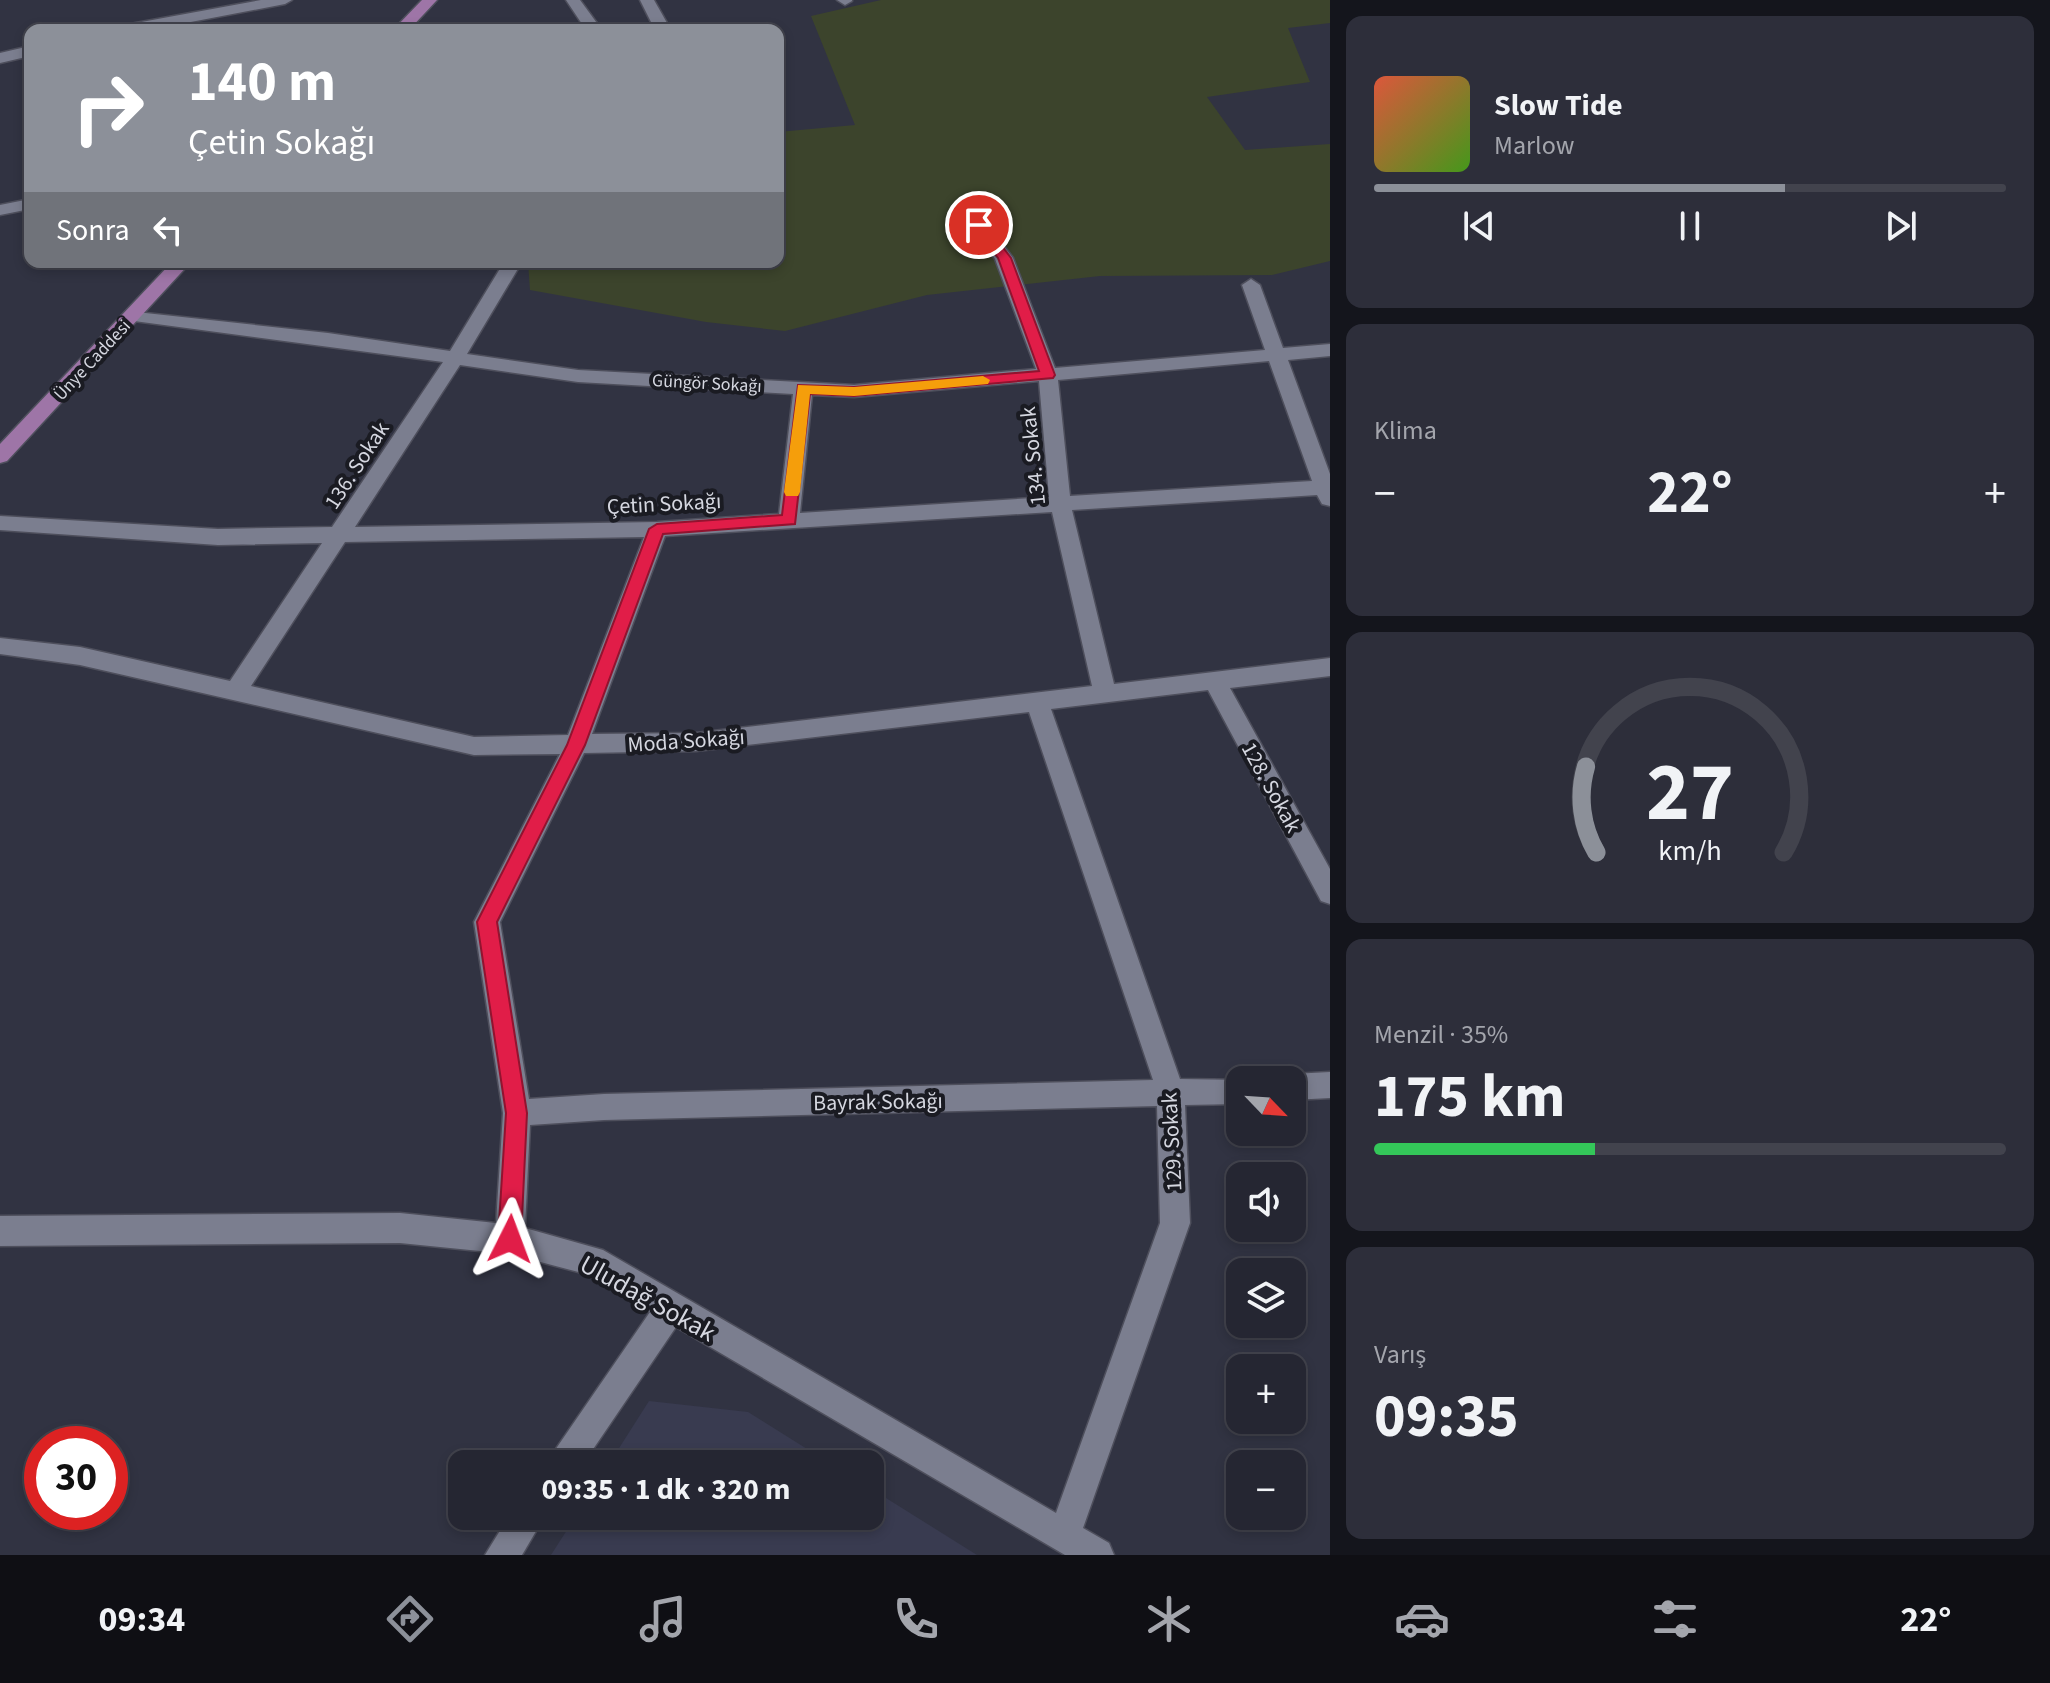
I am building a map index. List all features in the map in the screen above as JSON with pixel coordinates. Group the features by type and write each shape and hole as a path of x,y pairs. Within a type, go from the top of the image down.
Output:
{"main road":[{"path":"407,24 430,0"},
{"name":"Ünye Caddesi","path":"0,456 177,268"}],"street":[{"path":"157,24 285,0"},
{"path":"573,0 590,24"},
{"path":"647,0 660,24"},
{"path":"0,58 24,52"},
{"path":"0,210 24,205"},
{"name":"134. Sokak","path":"979,225 1004,258 1048,375 1060,503 1105,694"},
{"name":"136. Sokak","path":"235,692 455,358 509,268"},
{"path":"1251,285 1328,492"},
{"name":"Güngör Sokağı","path":"134,315 578,376 854,391 1330,350"},
{"path":"789,520 803,388"},
{"name":"Çetin Sokağı","path":"0,523 218,537 657,529 1060,503 1328,492"},
{"path":"510,1239 517,1113 487,922 576,745 657,529"},
{"name":"Moda Sokağı","path":"0,646 80,656 474,746 696,742 1330,667"},
{"name":"128. Sokak","path":"1215,681 1330,893"},
{"name":"129. Sokak","path":"1037,702 1171,1093 1175,1223 1064,1536"},
{"path":"1306,1086 1330,1085"},
{"name":"Bayrak Sokağı","path":"517,1113 604,1107 1226,1091"},
{"name":"Uludağ Sokak","path":"0,1231 400,1228 510,1239 592,1261 1097,1555"},
{"path":"574,1450 671,1308"},
{"path":"502,1555 519,1530"}],"shaded area":[{"path":"649,1401 748,1412 809,1450 618,1450"},
{"path":"884,1497 977,1555 551,1555 567,1530 884,1530"}],"green space":[{"path":"881,0 1330,0 1330,23 1288,28 1310,82 1207,97 1245,150 1330,144 1330,261 1272,275 1100,276 927,295 785,331 706,322 530,290 528,268 784,268 784,131 855,125 811,16"}],"slow traffic":[{"path":"792,492 803,388 854,391 983,380"}],"route":[{"path":"510,1239 517,1113 487,922 576,745 657,529 789,520 803,388 854,391 1048,375 1004,258 979,225"}]}
